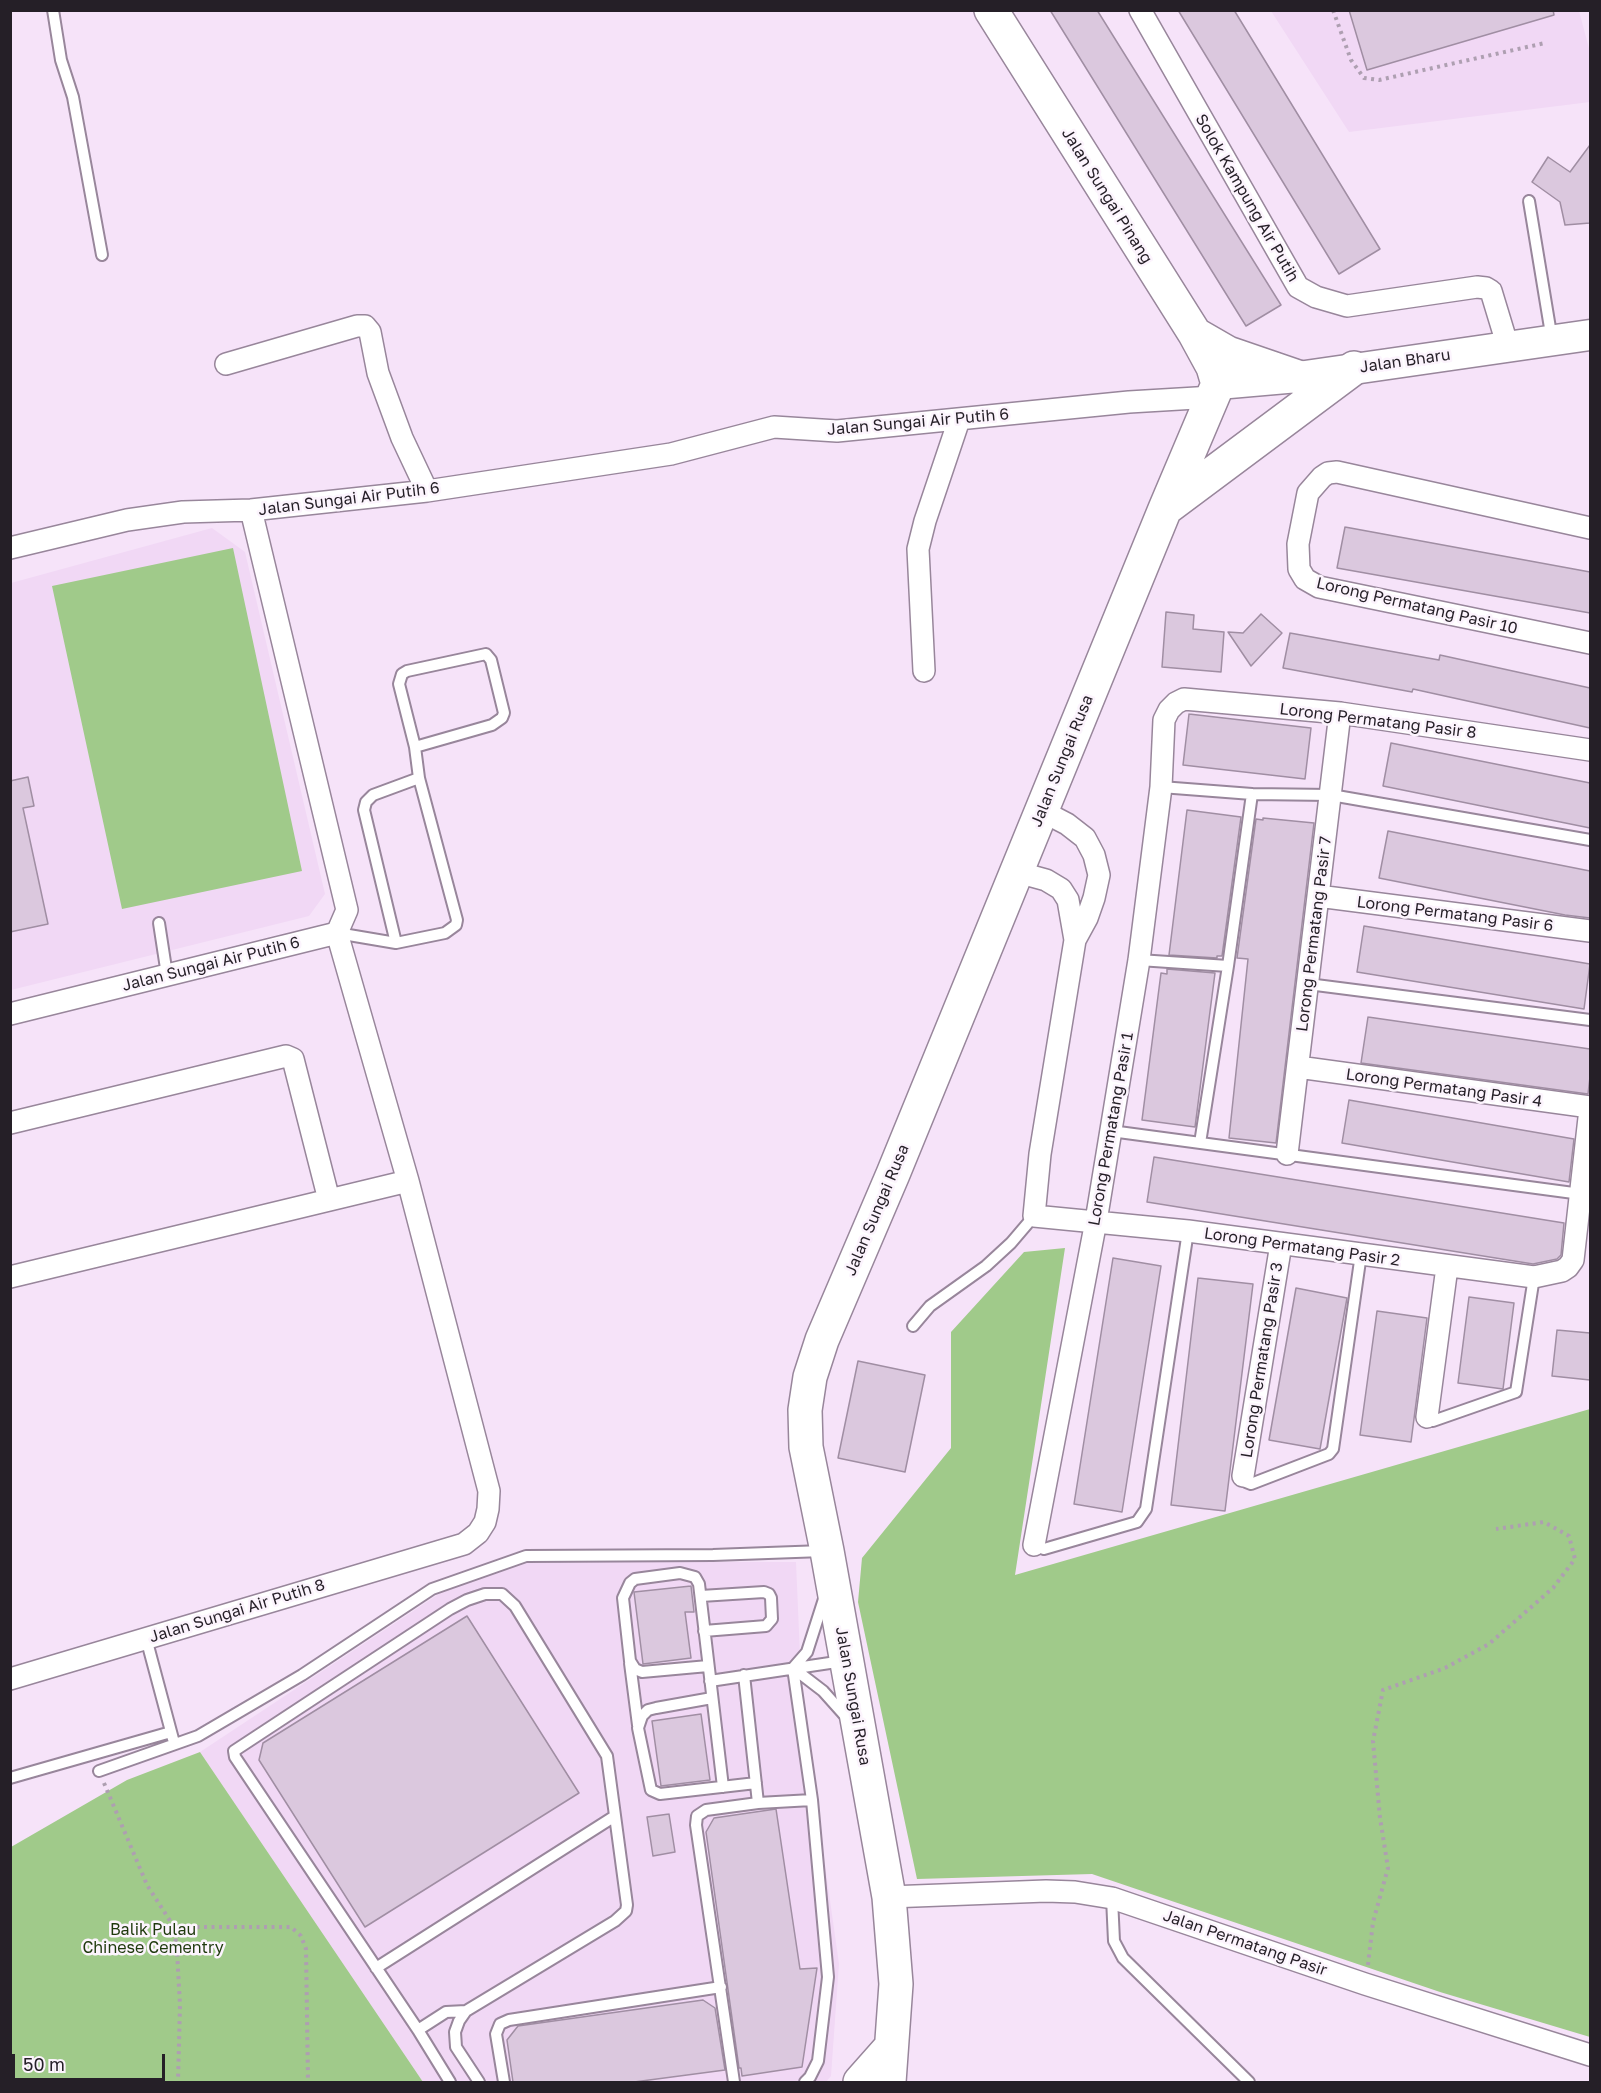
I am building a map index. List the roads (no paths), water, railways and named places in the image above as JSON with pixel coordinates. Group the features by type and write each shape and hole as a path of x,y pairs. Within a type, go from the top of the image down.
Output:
{"main road":[{"name":"Jalan Sungai Pinang","path":"991,10 1195,334 1213,367 1216,390"},
{"path":"1195,334 1227,353 1298,377"},
{"name":"Jalan Bharu","path":"1216,390 1590,335"},
{"path":"1165,509 1354,368"},
{"name":"Jalan Sungai Rusa","path":"889,2082 896,1983 889,1897 806,1447 805,1410 810,1377 822,1340 893,1174 1165,509 1216,390"},
{"path":"860,2082 891,2047"}],"street":[{"name":"Solok Kampung Air Putih","path":"1140,10 1298,287 1316,297 1347,306 1477,287 1486,288 1491,291 1508,347"},
{"path":"226,364 357,326 364,327 370,332 378,373 402,438 427,491"},
{"name":"Jalan Sungai Air Putih 6","path":"10,1014 338,933 347,910 251,510 427,491 671,454 774,427 837,431 1129,402 1216,390"},
{"path":"924,671 918,549 925,521 959,420"},
{"name":"Lorong Permatang Pasir 10","path":"1590,528 1337,472 1328,473 1322,477 1308,493 1298,544 1299,568 1305,579 1319,587 1590,643"},
{"path":"10,548 127,520 183,512 251,510"},
{"name":"Lorong Permatang Pasir 8","path":"1169,710 1184,699 1340,713 1590,750"},
{"name":"Lorong Permatang Pasir 1","path":"1034,1545 1096,1221 1139,960 1161,787 1164,720 1169,710"},
{"name":"Lorong Permatang Pasir 7","path":"1287,1154 1340,713"},
{"path":"1042,811 1067,824 1085,838 1094,855 1099,876 1087,918 1075,940"},
{"path":"1017,872 1046,880 1061,889 1068,900 1075,940 1040,1154 1034,1216"},
{"name":"Lorong Permatang Pasir 6","path":"1318,896 1590,932"},
{"path":"10,1277 408,1181 338,933"},
{"path":"10,1123 286,1056 293,1059 329,1200"},
{"name":"Lorong Permatang Pasir 4","path":"1298,1067 1590,1108"},
{"path":"1581,1194 1590,1108"},
{"name":"Jalan Sungai Air Putih 8","path":"10,1679 464,1544 478,1533 489,1509 489,1491 408,1181"},
{"name":"Lorong Permatang Pasir 2","path":"1034,1216 1188,1231 1534,1277 1562,1271 1573,1260 1581,1194"},
{"name":"Lorong Permatang Pasir 3","path":"1243,1476 1281,1244"},
{"path":"1427,1417 1447,1266"},
{"name":"Jalan Permatang Pasir","path":"889,1897 1046,1891 1075,1892 1112,1898 1365,1984 1590,2055"}],"lane":[{"path":"53,10 61,60 73,97 102,255"},
{"path":"1529,201 1552,340"},
{"path":"338,933 396,943 445,933 456,925 457,920 419,778 415,747 399,684 402,674 407,671 486,654 491,660 504,713 502,718 492,725 415,747"},
{"path":"396,943 364,810 366,802 373,795 419,778"},
{"path":"1161,787 1252,794 1330,795 1590,840"},
{"path":"1200,1143 1252,794"},
{"path":"159,923 167,975"},
{"path":"1139,960 1228,966"},
{"path":"1308,984 1590,1020"},
{"path":"1111,1131 1581,1194"},
{"path":"913,1326 930,1306 1003,1251 1034,1216"},
{"path":"1034,1545 1044,1549 1137,1522 1146,1509 1188,1231"},
{"path":"1243,1476 1246,1482 1251,1484 1329,1454 1333,1449 1361,1254"},
{"path":"1427,1417 1433,1421 1516,1392 1534,1277"},
{"path":"99,1771 198,1736 259,1702 432,1589 526,1556 713,1555 829,1564 810,1646 793,1668 812,1800 828,1977 818,2061 805,2082"},
{"path":"723,1787 699,1584 695,1577 680,1573 635,1579 623,1598 638,1728 651,1790 660,1794 723,1787 756,1783"},
{"path":"701,1596 764,1592 771,1598 772,1619 766,1626 704,1631"},
{"path":"450,2082 235,1757 234,1751 450,1608 485,1594 502,1594 515,1606 607,1756 627,1905 626,1911 615,1921 466,2012 455,2032 456,2047 479,2082"},
{"path":"146,1638 174,1745"},
{"path":"710,1681 847,1660"},
{"path":"630,1661 634,1670 642,1672 708,1666"},
{"path":"793,1668 823,1690 860,1733"},
{"path":"744,1675 758,1803"},
{"path":"638,1728 642,1716 648,1710 712,1698"},
{"path":"10,1778 171,1732"},
{"path":"734,2082 696,1825 697,1816 706,1810 758,1803 812,1800"},
{"path":"376,1968 615,1816"},
{"path":"1112,1898 1114,1941 1123,1958 1249,2082"},
{"path":"504,2082 496,2034 500,2024 509,2020 721,1987"},
{"path":"418,2031 446,2012 466,2012"}],"park label":[{"name":"Balik Pulau Chinese Cementry","path":"153,1939"}]}
